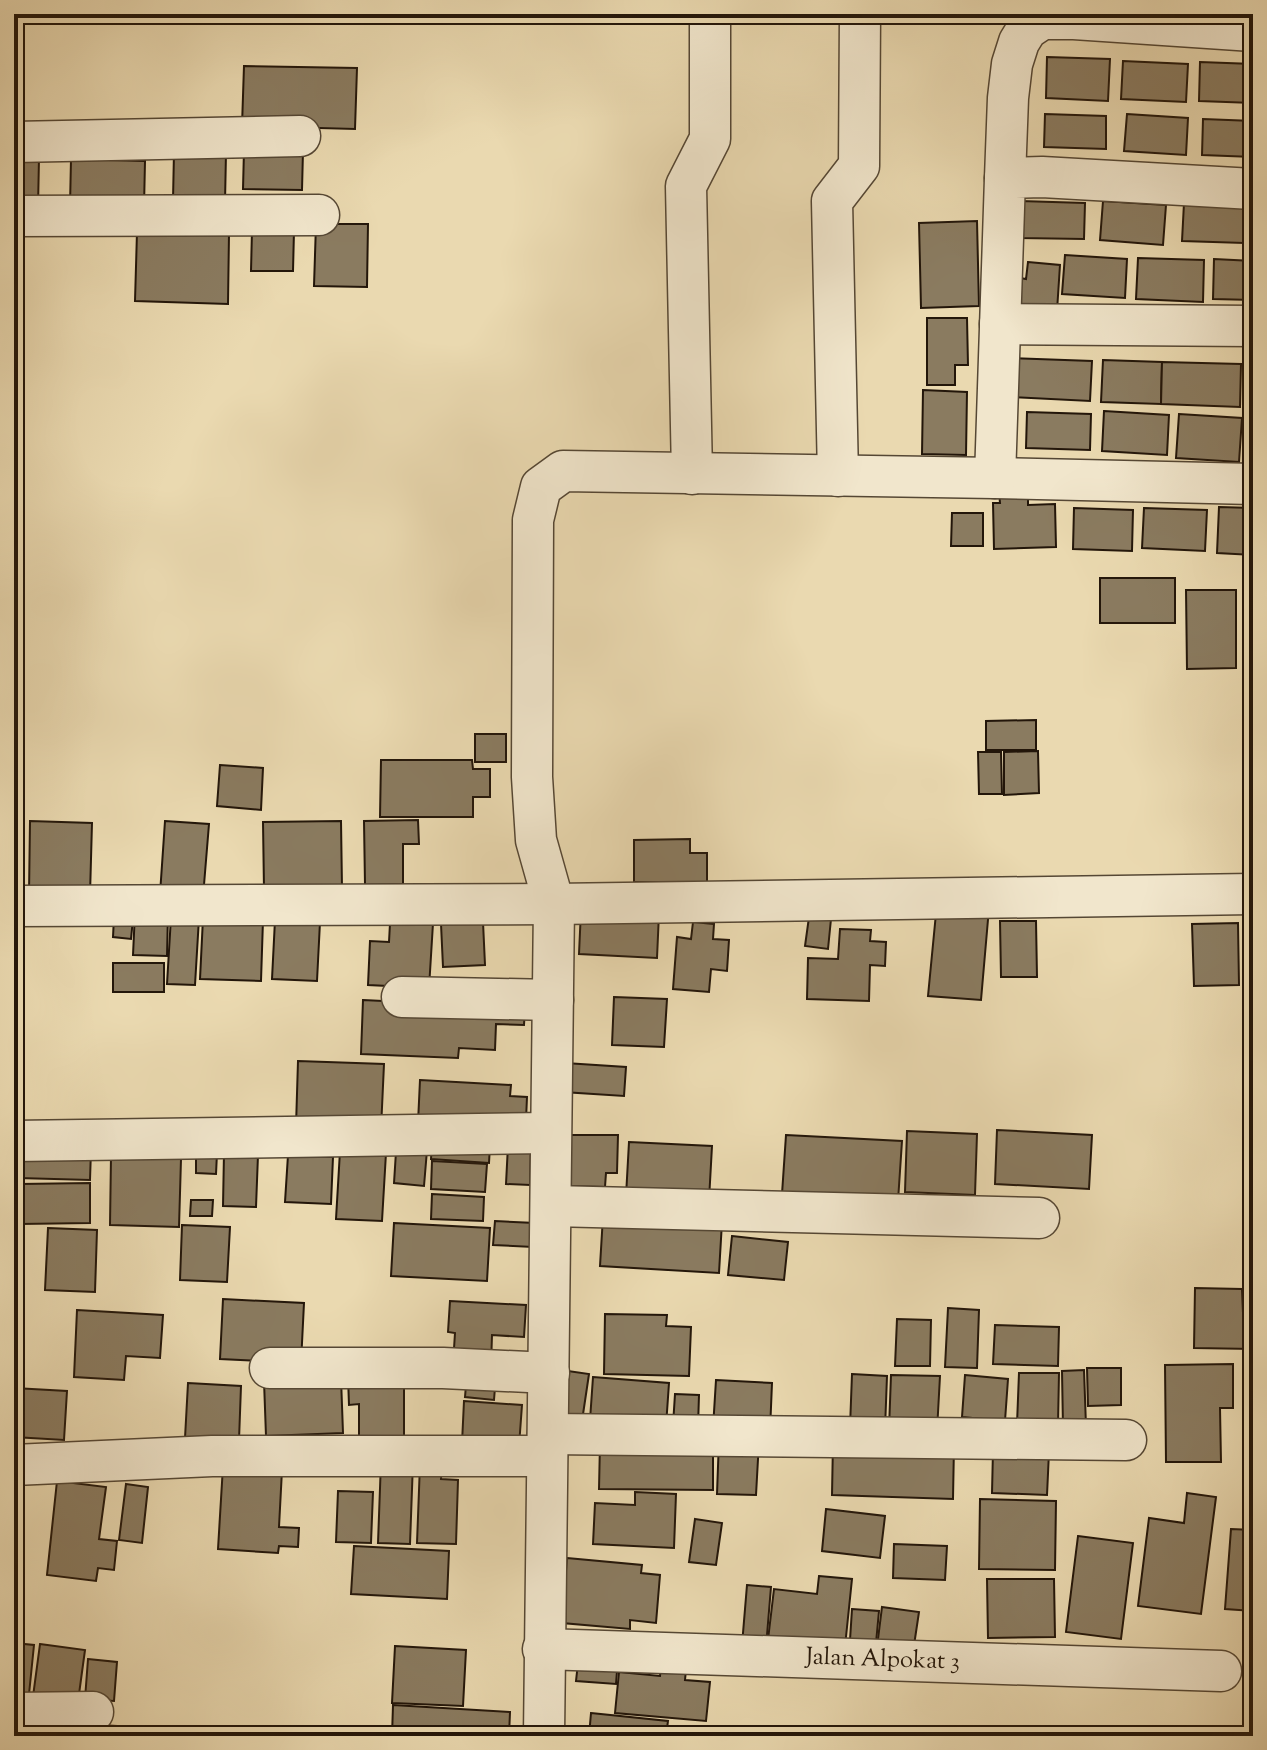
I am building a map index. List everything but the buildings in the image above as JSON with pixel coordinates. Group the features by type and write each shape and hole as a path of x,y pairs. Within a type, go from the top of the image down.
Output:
{"street":[{"path":"692,474 686,186 710,139 710,14"},
{"path":"838,476 832,201 859,166 860,14"},
{"path":"995,478 1008,98 1012,64 1019,42 1027,29 1042,19 1253,31"},
{"path":"14,142 300,136"},
{"path":"1005,178 1042,177 1253,189"},
{"path":"14,216 319,215"},
{"path":"1000,324 1253,326"},
{"path":"544,1736 554,904 536,840 532,777 533,520 541,487 563,471 1253,484"},
{"path":"14,906 554,904 1253,894"},
{"path":"402,997 553,1000"},
{"path":"14,1141 549,1133"},
{"path":"552,1206 1039,1218"},
{"path":"270,1368 443,1368 549,1373"},
{"path":"14,1465 548,1445 1126,1440"},
{"name":"Jalan Alpokat 3","path":"543,1649 1221,1671"},
{"path":"14,1713 93,1712"}]}
